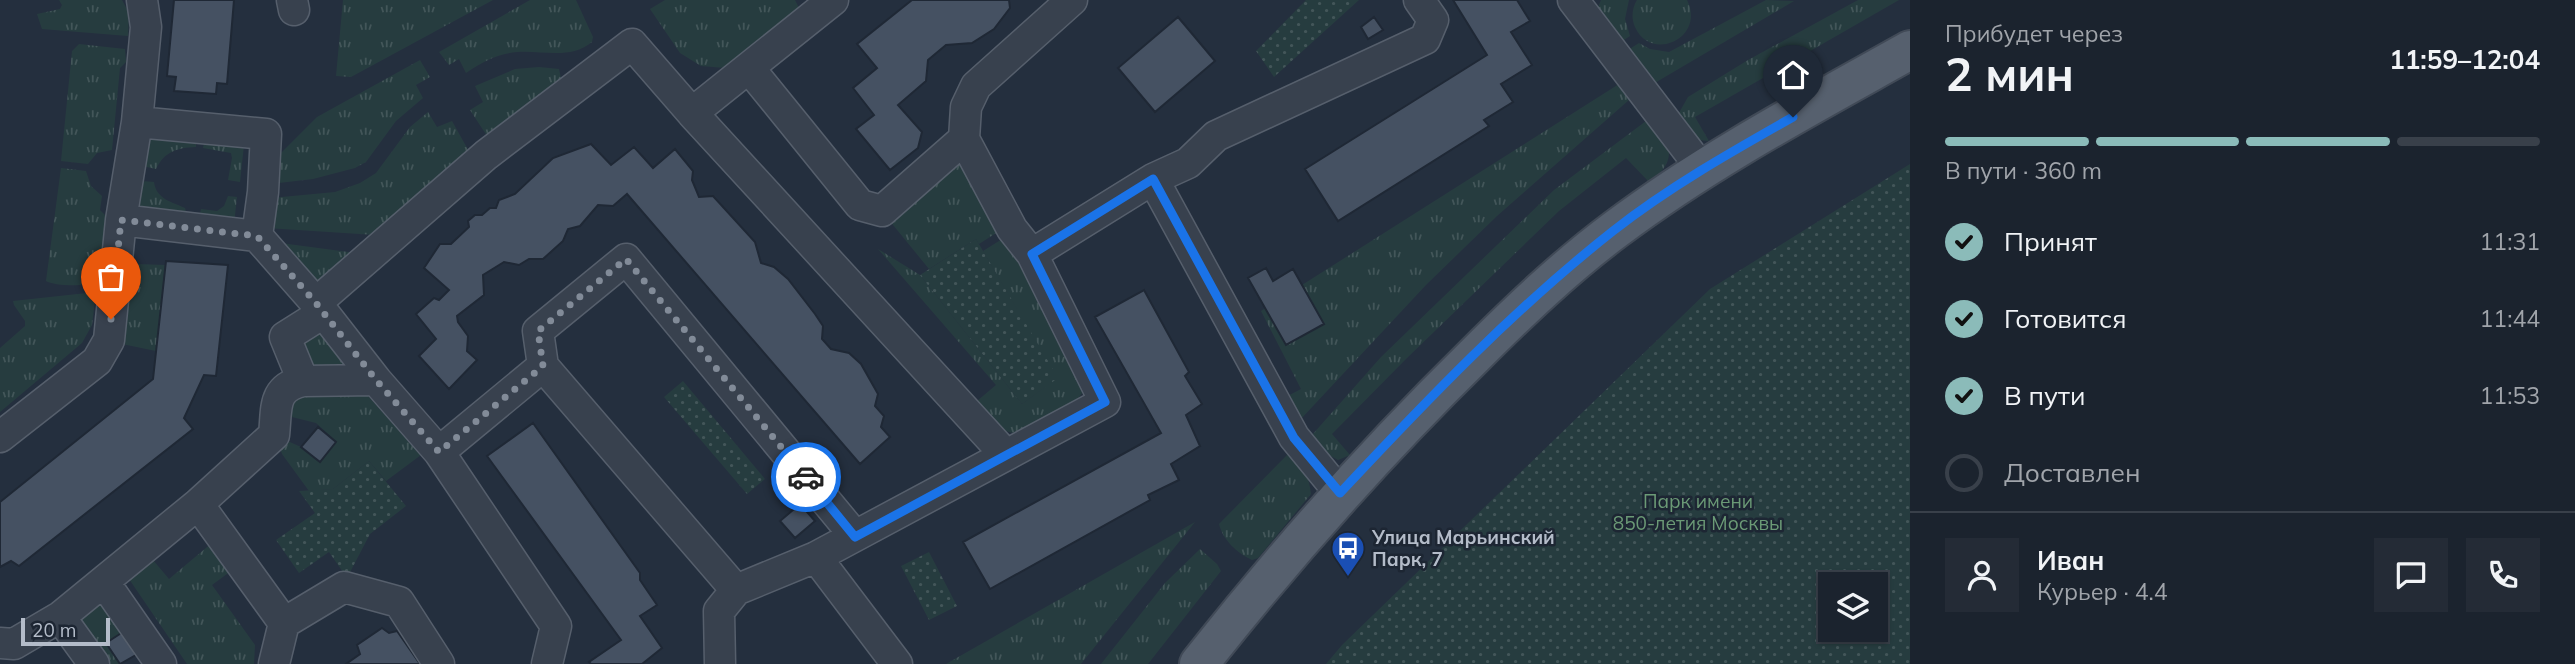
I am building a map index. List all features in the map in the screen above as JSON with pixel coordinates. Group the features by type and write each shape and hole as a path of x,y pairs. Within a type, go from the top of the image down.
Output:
{"main road":[{"path":"1199,664 1340,493 1409,419 1539,292 1615,230 1702,169 1910,50"}],"lane":[{"path":"0,437 97,361 109,340 121,220 137,122 146,27 142,0"},
{"path":"692,113 833,0"},
{"path":"721,663 719,611 736,590 816,557 1105,402 1032,254 1012,229 964,139 966,107 976,86 1072,0"},
{"path":"1032,254 1153,179 1188,163 1216,136 1425,39 1433,20 1419,0"},
{"path":"1573,0 1702,169"},
{"path":"303,381 285,337 486,155 632,44 692,113 1006,454"},
{"path":"749,68 860,205 882,211 964,139"},
{"path":"137,122 266,135 257,236"},
{"path":"1153,179 1294,438 1340,493"},
{"path":"121,220 257,236 439,452 556,626 547,664"},
{"path":"736,590 543,366 538,331 626,259 855,537"},
{"path":"439,452 543,366"},
{"path":"0,643 14,644 61,617 198,504 274,435 278,397 288,384 303,381 376,380"},
{"path":"198,504 284,623"},
{"path":"816,557 897,664"},
{"path":"104,582 162,664"},
{"path":"274,664 284,623 344,587 399,602 439,664"},
{"path":"61,617 94,664"}],"green space":[{"path":"59,0 122,0 129,13 128,36 42,29 37,14 60,9 62,5"},
{"path":"343,0 493,0 351,77 336,76"},
{"path":"530,0 576,0 593,37 592,42 584,48 565,53 517,52 503,55 466,73 459,59 449,65 439,52"},
{"path":"665,0 795,0 800,10 725,68 701,66 680,53 650,9"},
{"path":"1306,0 1359,0 1274,77 1256,51"},
{"path":"1601,0 1629,0 1625,19 1630,36 1621,42 1598,7"},
{"path":"1637,0 1687,0 1691,14 1683,35 1663,44 1643,38 1634,24 1633,13"},
{"path":"1766,0 1794,1 1653,84 1628,50 1639,43 1650,49 1669,52"},
{"path":"1858,0 1899,0 1695,117 1709,141 1698,140 1676,118 1688,97 1748,60"},
{"path":"79,44 125,49 126,62 120,68 112,150 97,153 88,164 61,161 72,51"},
{"path":"420,60 430,77 416,85 423,98 396,121 366,162 355,168 313,179 270,184 271,163 317,117"},
{"path":"515,69 559,69 562,83 489,139 470,110 483,102 475,86"},
{"path":"1619,84 1629,100 1497,216 1426,285 1300,420 1278,401 1301,389 1261,311"},
{"path":"428,112 437,127 452,121 471,155 375,235 267,228 271,198 335,192 360,183 376,173 410,127"},
{"path":"1646,121 1669,150 1666,165 1660,172 1649,182 1626,158 1559,211 1332,434 1350,455 1338,460 1329,455 1312,435 1381,357 1554,190"},
{"path":"145,135 196,141 196,147 172,152 163,158 156,169 142,166"},
{"path":"205,139 244,145 240,182 228,180 231,153 203,148"},
{"path":"961,162 1004,228 979,244 976,239 929,269 889,220 952,163"},
{"name":"Парк имени 850-летия Москвы","path":"1910,164 1910,664 1326,664 1342,645 1710,289"},
{"path":"61,168 86,171 91,186 102,196 100,210 107,217 100,272 90,284 63,285 46,281"},
{"path":"142,181 154,182 161,196 185,208 188,219 138,213"},
{"path":"228,196 237,197 234,224 199,219 201,209 217,211 224,206"},
{"path":"1007,236 1084,389 1080,397 1064,410 1016,433 998,427 984,413 977,401 996,385 878,249 920,275 1022,404 1057,378 983,251"},
{"path":"976,239 1058,378 1022,404 920,275"},
{"path":"273,242 356,253 316,287"},
{"path":"137,264 165,265 156,351 122,344 132,267"},
{"path":"96,292 92,325 82,343 0,412 0,348 25,326 25,321 13,301"},
{"path":"314,325 347,366 311,365 298,345"},
{"path":"683,381 765,479 747,494 664,397"},
{"path":"302,395 367,395 421,455 386,481 369,461 333,489 309,491 279,446 283,439 301,447 319,462 336,441 316,423 288,416 289,403"},
{"path":"1288,454 1304,471 1311,494 1258,558 1252,560 1231,545 1219,524"},
{"path":"369,461 406,506 370,534 347,578 329,552 299,573 276,540 315,513 299,491 333,489"},
{"path":"1195,522 1081,664 946,664"},
{"path":"213,542 231,571 212,585 255,645 254,664 187,664 129,579 153,560 169,579"},
{"path":"1200,549 1221,571 1148,664 1101,664 1165,583"},
{"path":"929,552 957,606 929,620 901,566"},
{"path":"105,600 126,630 106,643 120,664 103,664 74,622"}],"building":[{"path":"174,0 234,0 227,84 217,83 216,94 174,91 176,77 167,76"},
{"path":"912,0 1009,0 1010,8 994,29 972,43 946,45 928,60 926,81 898,105 922,132 918,148 890,170 856,129 874,115 853,88 877,68 857,44"},
{"path":"1453,0 1517,0 1530,21 1511,32 1532,65 1501,84 1513,102 1484,120 1489,126 1338,221 1305,169 1487,55"},
{"path":"1178,17 1215,61 1155,112 1118,68"},
{"path":"1374,17 1383,30 1368,39 1361,27"},
{"path":"591,144 611,165 634,147 653,168 675,149 693,171 692,180 699,197 713,196 755,242 761,263 774,267 788,279 823,326 822,339 831,349 849,353 861,364 878,394 875,406 884,416 881,427 890,437 860,464 627,194 613,206 598,205 580,226 568,229 563,241 543,259 529,259 519,265 504,262 483,275 484,295 457,316 468,336 467,351 477,360 449,389 419,356 436,339 416,314 434,298 439,300 449,290 424,268 440,244 451,244 469,227 468,221 475,215 482,215 490,208 496,208 499,200 515,194 553,158"},
{"path":"166,261 228,265 216,376 204,375 184,418 193,429 19,566 11,561 0,567 0,502 153,379"},
{"path":"1266,268 1273,281 1293,269 1324,324 1286,345 1248,278"},
{"path":"1144,290 1189,372 1185,376 1202,404 1186,415 1200,446 1171,464 1179,480 1148,495 1150,500 990,589 963,542 1161,433 1095,317"},
{"path":"533,423 640,573 640,580 657,605 640,616 662,648 642,664 589,662 621,640 487,456"},
{"path":"318,427 336,442 320,462 301,447"},
{"path":"800,504 815,521 795,538 780,521"},
{"path":"382,628 389,633 397,631 420,664 346,664 360,654 357,645"},
{"path":"126,630 141,652 120,664 106,643"}],"way so far":[{"path":"111,319 121,220 257,236 439,452 543,366 538,331 626,259 806,477"}],"place":[{"name":"Улица Марьинский Парк, 7","path":"1348,578"}],"route":[{"path":"806,477 855,537 1105,402 1032,254 1153,179 1294,438 1340,493 1409,419 1539,292 1615,230 1702,169 1793,117"}]}
